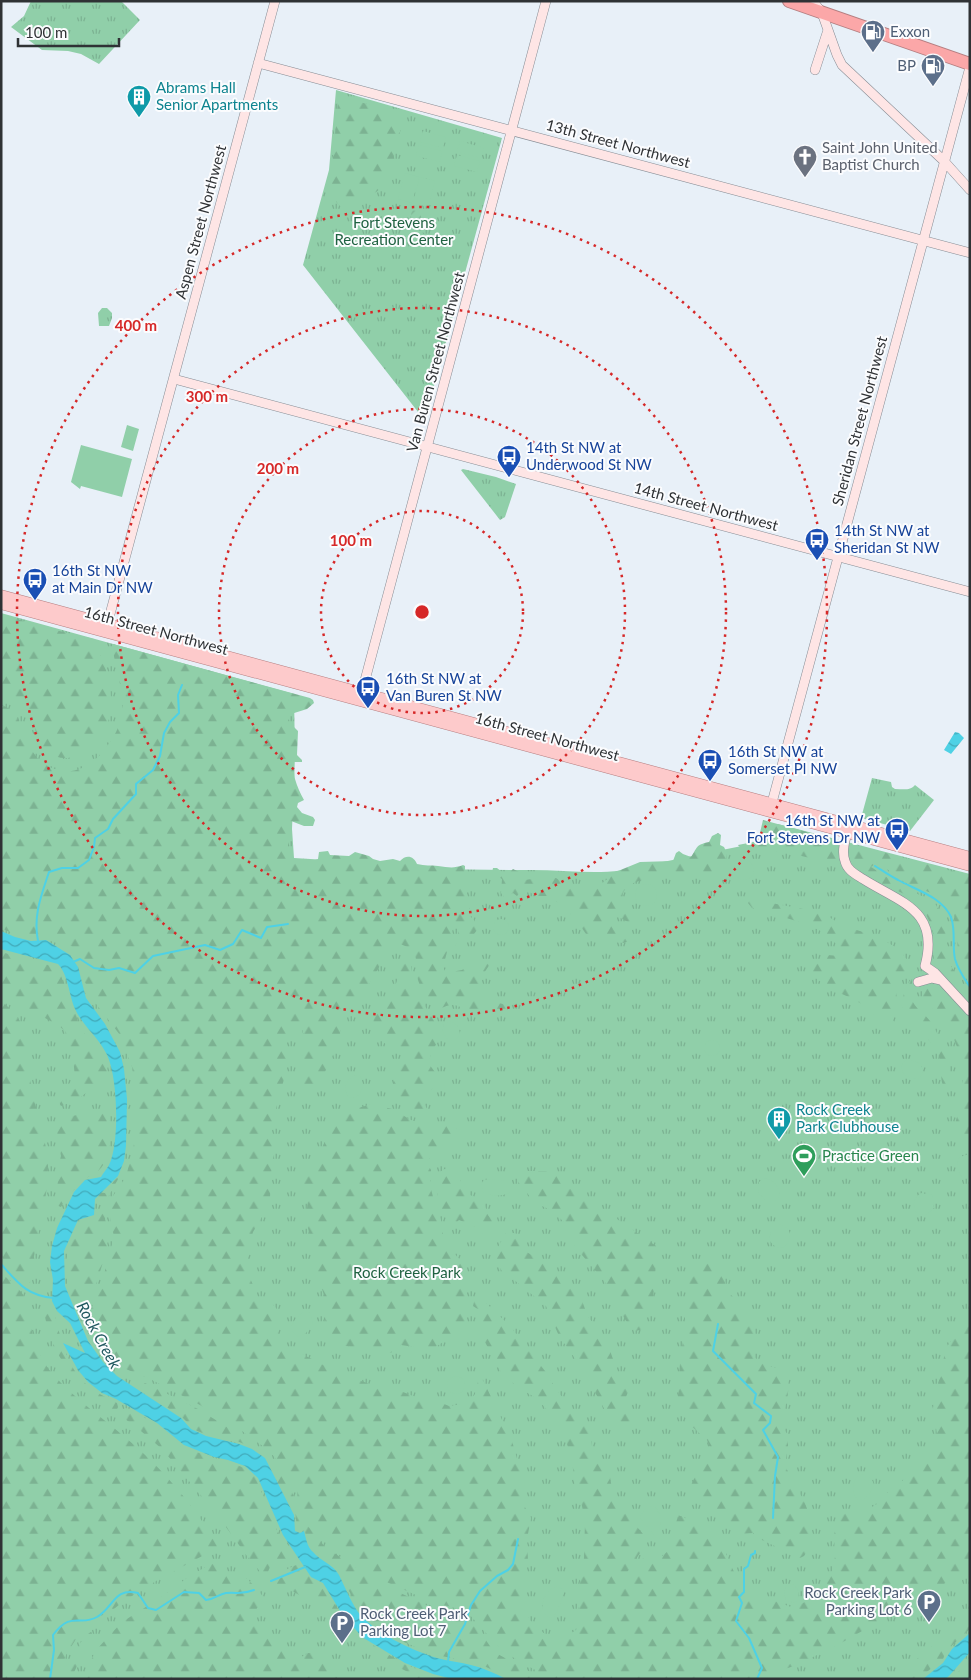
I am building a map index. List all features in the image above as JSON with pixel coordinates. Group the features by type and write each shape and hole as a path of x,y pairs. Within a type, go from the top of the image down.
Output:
{"highway":[{"path":"789,1 822,7 970,65"}],"main road":[{"name":"16th Street Northwest","path":"1,595 106,628 849,829 970,866"},
{"name":"16th Street Northwest","path":"1,604 106,628"},
{"name":"16th Street Northwest","path":"849,829 970,856"}],"street":[{"name":"Aspen Street Northwest","path":"106,628 275,1"},
{"name":"Van Buren Street Northwest","path":"360,697 546,1"},
{"path":"813,1 822,7 837,56 842,64 944,161 970,190"},
{"path":"815,70 828,30"},
{"name":"13th Street Northwest","path":"258,63 970,253"},
{"name":"Sheridan Street Northwest","path":"771,808 970,65"},
{"name":"14th Street Northwest","path":"174,378 970,592"},
{"path":"849,829 843,854 847,866 861,878 903,901 915,912 924,924 927,936 928,950 925,966 935,973 970,1011"},
{"path":"918,982 932,978 941,980"}],"green space":[{"path":"31,1 121,1 140,20 99,64 81,54 68,51 42,50 11,27 24,16"},
{"name":"Fort Stevens Recreation Center","path":"336,90 502,138 426,415 422,417 303,265 329,170"},
{"path":"340,97 387,109 401,124 400,132 396,137 391,168 383,184 374,193 358,194 352,207 347,210 340,206 328,193"},
{"path":"423,131 446,137 443,148 420,142"},
{"path":"460,141 484,148 481,158 457,152"},
{"path":"419,145 442,151 440,162 416,156"},
{"path":"457,155 480,161 477,172 454,166"},
{"path":"405,173 419,177 412,203 398,199"},
{"path":"420,177 435,181 428,207 413,203"},
{"path":"412,210 421,212 421,220 426,225 424,233 413,224 411,218"},
{"path":"102,308 107,308 112,313 109,326 99,326 98,313"},
{"path":"127,425 139,429 133,451 121,447"},
{"path":"81,445 132,459 122,497 81,486 80,489 71,482"},
{"path":"461,470 516,484 505,517 500,520"},
{"name":"Rock Creek Park","path":"1,613 294,694 295,756 292,829 294,858 437,869 619,871 772,840 778,824 970,874 970,1679 1,1679"},
{"path":"1,615 47,627 48,630 94,639 107,674 111,706 107,726 94,745 85,752 78,756 67,758 57,757 50,753 40,740 24,706 15,698 1,692"},
{"path":"113,644 313,700 314,703 307,709 291,714 288,721 298,731 297,755 302,760 302,762 294,762 292,766 304,800 298,803 297,807 302,813 313,817 315,820 313,826 304,826 291,821 288,858 309,862 318,859 319,852 328,851 330,855 349,856 355,852 380,861 393,859 400,861 405,857 410,857 420,865 465,866 461,880 467,892 466,901 470,909 468,914 474,920 477,930 471,938 466,940 461,938 457,928 453,927 452,933 456,944 447,952 443,967 446,973 462,970 476,960 489,961 490,964 482,976 478,994 482,999 507,1005 508,1008 500,1012 483,1014 469,1012 454,1005 434,1008 419,984 416,958 412,950 400,944 396,945 386,955 366,990 345,1007 339,1042 316,1091 305,1092 299,1086 304,1036 300,1027 292,1029 287,1043 287,1068 270,1131 270,1141 274,1147 274,1152 270,1198 266,1210 253,1232 248,1250 248,1274 254,1287 254,1295 276,1308 278,1314 277,1336 280,1344 289,1351 302,1354 352,1378 418,1398 434,1400 449,1406 470,1401 475,1394 478,1381 483,1380 512,1441 523,1480 520,1498 531,1518 527,1539 528,1561 520,1598 521,1605 533,1625 545,1634 561,1638 575,1631 587,1616 619,1590 646,1554 662,1556 673,1546 678,1533 676,1523 678,1515 692,1521 724,1549 734,1572 758,1604 775,1601 791,1607 806,1601 824,1583 832,1571 835,1557 834,1535 840,1511 845,1509 861,1514 880,1502 887,1493 907,1477 921,1456 938,1442 933,1408 946,1348 956,1334 970,1324 970,1569 836,1646 762,1679 551,1679 502,1651 470,1615 452,1607 434,1603 382,1580 329,1546 302,1511 298,1503 297,1490 282,1465 267,1449 200,1405 152,1380 114,1364 101,1355 89,1340 87,1327 89,1315 103,1278 114,1237 110,1217 111,1205 113,1196 126,1177 134,1144 137,1099 132,1067 120,1035 84,991 86,984 79,975 83,960 78,950 44,936 28,938 1,928 1,705 10,710 17,718 32,750 39,760 50,767 66,771 84,767 100,755 111,740 122,714 121,689"},
{"path":"872,778 891,782 892,787 895,789 909,789 915,785 934,800 910,831 861,818"},
{"path":"763,820 836,840 838,863 834,865 771,850 740,848 738,845 758,841"},
{"path":"718,833 721,835 720,845 724,847 727,853 726,867 721,872 709,876 674,873 629,885 623,895 623,903 646,920 638,925 627,922 607,911 605,915 614,930 630,936 630,941 623,943 586,934 575,918 556,901 547,896 537,896 523,889 517,896 513,893 505,898 501,893 502,879 492,873 493,868 508,874 513,869 521,873 525,880 544,877 556,878 574,889 589,890 601,884 618,871 640,862 673,861 676,853 679,851 691,857 699,845 709,842 712,836"},
{"path":"849,843 970,876 970,979 959,958 954,914 948,904 941,897 904,882 879,863 871,867 936,905 945,922 951,966 970,997 970,1003 934,964 935,941 925,912 918,903 909,897 865,876 856,869 847,857"},
{"path":"744,860 751,863 754,870 751,877 744,880 737,877 734,870 737,863"},
{"path":"646,884 654,887 657,895 654,903 646,906 638,903 635,895 638,887"},
{"path":"750,899 819,912 843,925 881,939 899,950 910,967 897,988 899,1014 892,1015 892,1018 897,1028 888,1026 866,1007 826,986 814,975 810,966 811,959 821,959 827,955 840,956 837,945 829,937 804,924 752,908 748,903"},
{"path":"501,919 509,927 501,935 493,927"},
{"path":"1,952 59,968 69,1003 75,1010 83,1032 99,1049 108,1063 106,1078 101,1086 96,1086 76,1100 61,1106 58,1101 68,1093 69,1084 75,1078 73,1057 66,1032 45,1018 34,1018 1,987"},
{"path":"406,955 411,963 415,988 436,1025 439,1038 432,1051 429,1063 438,1077 438,1082 433,1089 424,1095 423,1099 429,1112 426,1115 412,1113 394,1101 394,1083 402,1054 386,1045 376,1034 373,1020 381,1003 394,988"},
{"path":"912,978 912,1000 915,1006 930,1021 946,1055 950,1074 948,1090 942,1081 941,1063 936,1050 922,1031 903,1014 903,997"},
{"path":"930,984 943,989 970,1019 970,1137 961,1135 954,1130 962,1091 961,1062 952,1034 923,996 924,988"},
{"path":"1,1001 15,1014 24,1030 33,1094 47,1156 46,1196 30,1283 4,1261 1,1254"},
{"path":"450,1021 459,1028 460,1035 455,1040 448,1040 442,1031 444,1024"},
{"path":"709,1040 715,1040 720,1045 718,1054 709,1056 704,1051 704,1045"},
{"path":"908,1059 921,1064 923,1071 920,1078 911,1078 902,1070 904,1062"},
{"path":"356,1075 360,1076 362,1080 361,1091 356,1096 348,1097 346,1085"},
{"path":"372,1104 392,1109 420,1123 440,1123 462,1130 461,1134 443,1152 430,1158 427,1163 431,1170 430,1185 441,1220 445,1241 458,1258 465,1263 460,1279 467,1289 464,1308 466,1327 454,1342 443,1342 434,1348 428,1349 401,1345 392,1352 386,1353 340,1345 326,1334 324,1295 318,1277 306,1220 308,1198 307,1194 298,1185 303,1176 315,1165 332,1125 341,1112 345,1109"},
{"path":"89,1112 109,1114 110,1136 106,1159 98,1171 78,1185 61,1207 56,1205 61,1156 57,1124 64,1118"},
{"path":"969,1154 970,1177 962,1177 958,1170 958,1162 960,1157"},
{"name":"Practice Green","path":"804,1165 810,1171 812,1177 812,1183 807,1186 798,1183 793,1171"},
{"path":"444,1169 459,1173 461,1183 470,1195 484,1203 488,1215 498,1225 492,1239 486,1238 478,1228 459,1220 454,1225 449,1223 440,1203 436,1187 439,1174"},
{"path":"526,1171 555,1173 572,1190 656,1246 653,1299 646,1312 643,1329 636,1331 628,1324 615,1303 606,1283 576,1248 564,1222 551,1210 535,1203 519,1183 518,1175"},
{"path":"121,1174 109,1195 105,1219 108,1231 107,1249 95,1288 82,1320 72,1300 67,1278 66,1267 69,1245 78,1221 98,1214 102,1204 96,1196 97,1192 105,1193"},
{"path":"764,1178 773,1182 778,1189 780,1196 774,1202 767,1202 758,1192 759,1182"},
{"path":"489,1179 511,1183 511,1192 497,1196 483,1192 481,1184 484,1180"},
{"path":"921,1193 932,1195 934,1208 926,1215 917,1214 914,1208 914,1202"},
{"path":"779,1224 787,1228 790,1234 789,1241 783,1248 774,1246 769,1239 771,1232"},
{"path":"506,1233 521,1235 525,1251 550,1266 560,1279 574,1287 581,1298 588,1317 605,1337 617,1370 629,1390 625,1399 625,1408 633,1421 633,1425 629,1435 614,1426 579,1364 559,1336 546,1306 503,1273 490,1250 498,1247"},
{"path":"713,1255 720,1264 727,1287 733,1297 730,1311 732,1313 738,1308 741,1309 752,1324 756,1338 754,1353 756,1359 765,1365 781,1370 788,1379 788,1395 781,1425 788,1435 785,1466 805,1503 811,1520 808,1550 800,1558 762,1540 753,1533 741,1534 734,1532 691,1493 692,1484 711,1451 707,1440 688,1423 678,1401 680,1362 685,1326 685,1305 693,1264 695,1261"},
{"path":"1,1274 16,1286 28,1301 30,1323 34,1338 43,1360 51,1372 70,1392 133,1444 159,1469 190,1505 218,1546 156,1581 110,1612 79,1625 78,1629 81,1631 66,1655 57,1679 1,1679"},
{"path":"478,1297 509,1325 591,1435 592,1447 597,1459 609,1471 612,1489 628,1517 645,1536 646,1546 625,1575 604,1597 585,1610 579,1611 577,1599 584,1558 585,1522 565,1437 556,1420 541,1403 516,1386 501,1372 478,1329 479,1310 473,1306 475,1298"},
{"path":"41,1303 51,1303 68,1358 79,1377 94,1390 117,1403 116,1412 112,1412 84,1389 62,1361 52,1340"},
{"path":"304,1312 310,1313 313,1323 306,1333 298,1337 291,1330 295,1320"},
{"path":"456,1376 462,1379 465,1385 462,1391 456,1394 450,1391 447,1385 450,1379"},
{"path":"145,1383 198,1409 265,1454 276,1465 290,1485 294,1504 299,1515 325,1547 354,1566 368,1578 437,1610 456,1614 467,1619 481,1633 494,1652 543,1679 511,1679 482,1665 433,1654 399,1640 381,1629 360,1610 340,1571 313,1550 304,1530 301,1532 297,1530 295,1509 277,1482 270,1462 260,1451 237,1441 210,1436 195,1430 183,1418 150,1396 140,1392 140,1387"},
{"path":"125,1408 132,1410 161,1428 181,1447 242,1467 251,1472 255,1476 278,1533 294,1551 297,1558 270,1567 267,1574 263,1575 215,1512 162,1449 122,1417"},
{"path":"859,1475 869,1477 874,1485 869,1495 861,1500 857,1499 853,1490 855,1480"},
{"path":"650,1506 655,1507 660,1514 661,1530 660,1533 654,1535 640,1518 644,1509"},
{"path":"212,1563 223,1570 246,1578 266,1600 257,1608 255,1618 260,1629 272,1637 289,1654 298,1659 308,1653 319,1653 338,1679 81,1679 97,1649 122,1622"},
{"path":"302,1564 311,1579 323,1584 333,1602 360,1637 404,1664 432,1675 449,1679 415,1679 416,1676 400,1668 351,1634 328,1612 294,1592 274,1587 271,1581 279,1573"},
{"path":"791,1583 799,1593 797,1601 794,1603 786,1600 784,1593 786,1586"},
{"path":"557,1586 564,1590 563,1596 553,1618 548,1617 542,1611 544,1599 550,1590"},
{"path":"970,1623 970,1629 947,1650 943,1659 918,1679 895,1679 900,1673 910,1670 921,1653"},
{"path":"91,1632 90,1642 71,1679 64,1679 74,1652 83,1639"},
{"path":"970,1662 970,1679 949,1679"}],"water":[{"path":"955,732 964,738 951,754 944,750"},
{"name":"Rock Creek","path":"1,931 31,941 46,940 70,955 78,967 86,998 105,1024 120,1052 124,1069 127,1099 124,1161 118,1176 95,1199 94,1215 78,1220 64,1251 65,1286 88,1341 103,1362 117,1376 181,1418 191,1429 206,1436 252,1449 265,1458 294,1515 295,1531 300,1533 304,1531 311,1550 336,1571 352,1603 365,1620 394,1640 416,1650 437,1658 480,1668 506,1679 452,1679 433,1674 405,1663 362,1637 342,1614 323,1583 311,1577 283,1535 258,1478 245,1466 214,1457 184,1445 157,1423 102,1393 88,1382 78,1370 63,1343 85,1353 70,1323 57,1311 52,1301 53,1280 50,1262 57,1228 74,1192 85,1180 101,1177 113,1155 116,1109 113,1076 106,1053 75,1009 66,979 58,964 1,949"},
{"path":"970,1633 970,1652 949,1676 945,1679 923,1679 943,1663 952,1649"}],"waterway":[{"path":"38,941 37,915 49,872 62,868 78,868 89,860 95,838 108,829 113,819 136,794 136,784 153,770 160,756 164,733 170,722 179,713 178,695 182,685"},
{"path":"875,866 935,899 947,910 951,917 954,933 955,959 959,970 970,987"},
{"path":"73,962 80,959 94,968 109,970 119,968 135,973 153,956 205,945 220,950 233,944 242,930 261,938 267,927 288,924"},
{"path":"1,1264 18,1283 30,1291 37,1295 54,1298"},
{"path":"718,1324 713,1351 756,1394 754,1403 771,1416 770,1423 763,1430 778,1457 773,1518"},
{"path":"448,1662 449,1652 465,1624 471,1605 480,1591 513,1564 518,1539"},
{"path":"755,1551 751,1555 748,1566 744,1569 744,1592 739,1597 742,1603 736,1621 749,1638 762,1668 757,1679"},
{"path":"271,1581 305,1567"},
{"path":"50,1679 54,1650 53,1635 65,1623 75,1620 91,1620 97,1617 119,1595 130,1592 138,1593 148,1608 156,1610 184,1592 199,1593 206,1600 221,1594 243,1593 254,1590"}],"place":[{"name":"Exxon","path":"873,53"},
{"name":"BP","path":"933,87"},
{"name":"Abrams Hall Senior Apartments","path":"139,118"},
{"name":"Saint John United Baptist Church","path":"805,178"},
{"name":"14th St NW at Underwood St NW","path":"509,478"},
{"name":"14th St NW at Sheridan St NW","path":"817,561"},
{"name":"16th St NW at Main Dr NW","path":"35,601"},
{"name":"16th St NW at Van Buren St NW","path":"368,709"},
{"name":"16th St NW at Somerset Pl NW","path":"710,782"},
{"name":"16th St NW at Fort Stevens Dr NW","path":"897,851"},
{"name":"Rock Creek Park Clubhouse","path":"779,1140"},
{"name":"Practice Green","path":"804,1177"},
{"name":"Rock Creek Park Parking Lot 6","path":"929,1623"},
{"name":"Rock Creek Park Parking Lot 7","path":"342,1644"}]}
